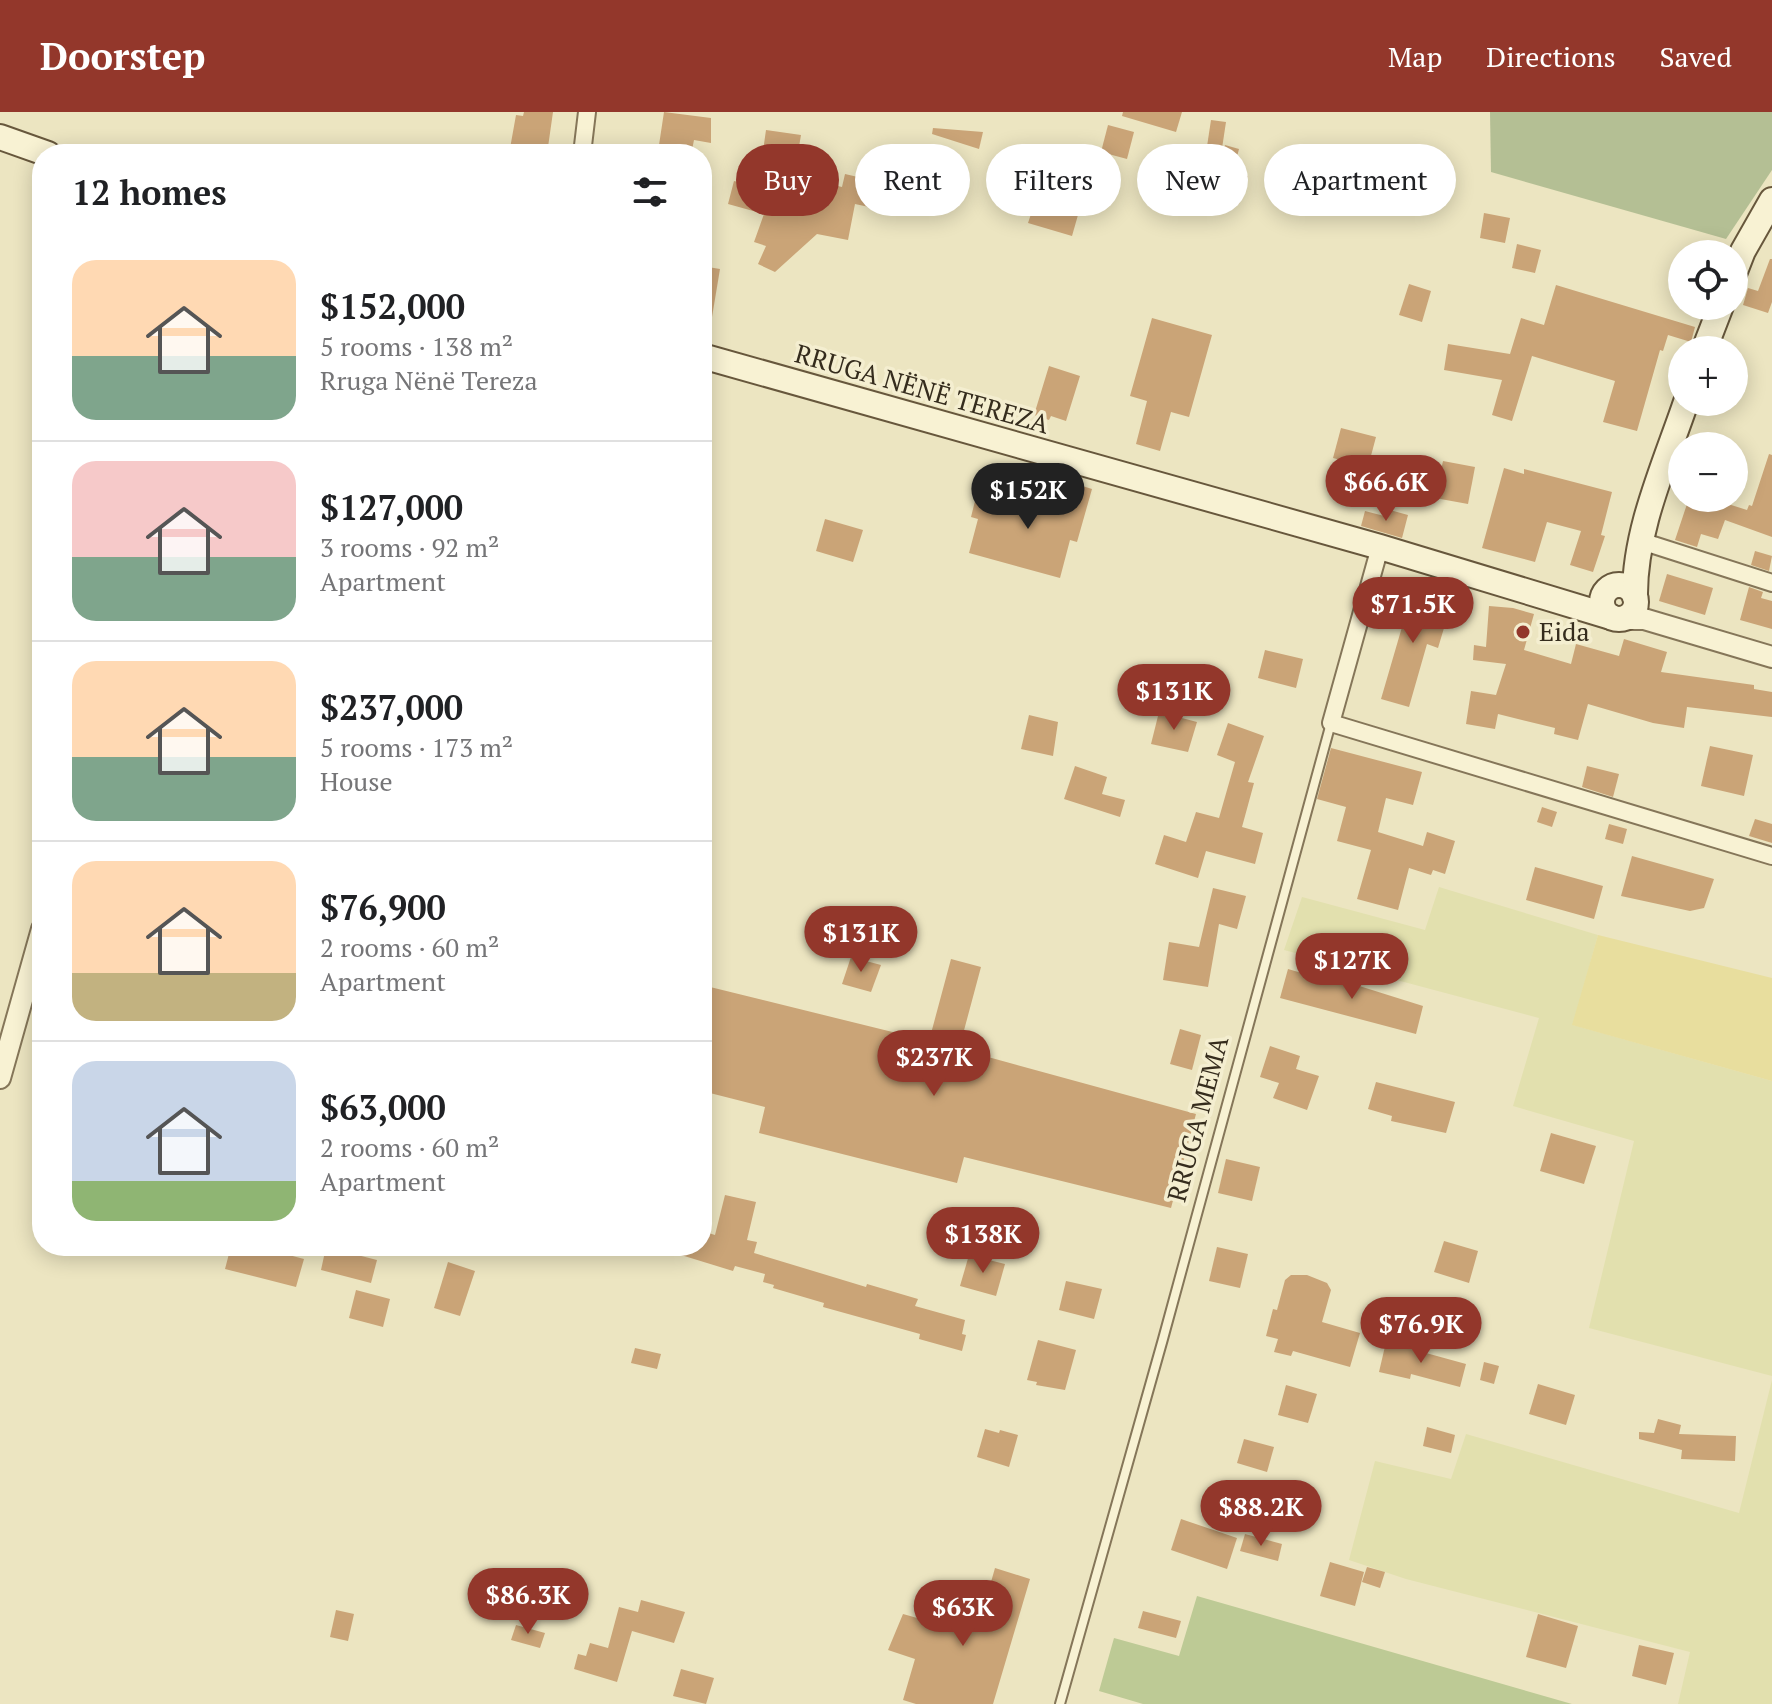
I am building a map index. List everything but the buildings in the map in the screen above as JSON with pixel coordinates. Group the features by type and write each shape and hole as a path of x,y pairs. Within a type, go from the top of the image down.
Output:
{"main road":[{"path":"0,137 32,148"},
{"path":"1748,242 1772,200"},
{"name":"RRUGA NËNË TEREZA","path":"712,359 1542,595 1630,611"},
{"path":"1610,588 1629,568 1641,541 1681,416"},
{"path":"1630,611 1641,541"},
{"path":"1610,588 1628,588 1630,611"},
{"name":"RRUGA NËNË TEREZA","path":"1542,595 1579,598 1610,588"}],"street":[{"path":"583,144 587,112"},
{"path":"1641,541 1772,583"},
{"name":"RRUGA MEMA","path":"1331,723 1380,547"},
{"path":"1630,611 1772,657"},
{"path":"1331,723 1772,856"},
{"path":"0,1078 32,964"}],"lane":[{"name":"RRUGA MEMA","path":"1060,1704 1331,723"}],"shaded area":[{"path":"1439,887 1598,935 1573,1025 1772,1081 1772,1376 1589,1328 1634,1141 1513,1106 1539,1018 1284,950 1302,897 1425,930"},
{"path":"1772,1380 1772,1704 1678,1704 1690,1652 1406,1579 1349,1560 1375,1461 1451,1479 1466,1434 1739,1513"}],"green space":[{"path":"1490,112 1772,112 1772,170 1726,239 1491,172"},
{"path":"1197,1596 1572,1704 1143,1704 1099,1691 1114,1638 1179,1656"}],"sand":[{"path":"1598,935 1772,978 1772,1081 1572,1025"}],"place":[{"name":"Eida","path":"1523,632"}]}
